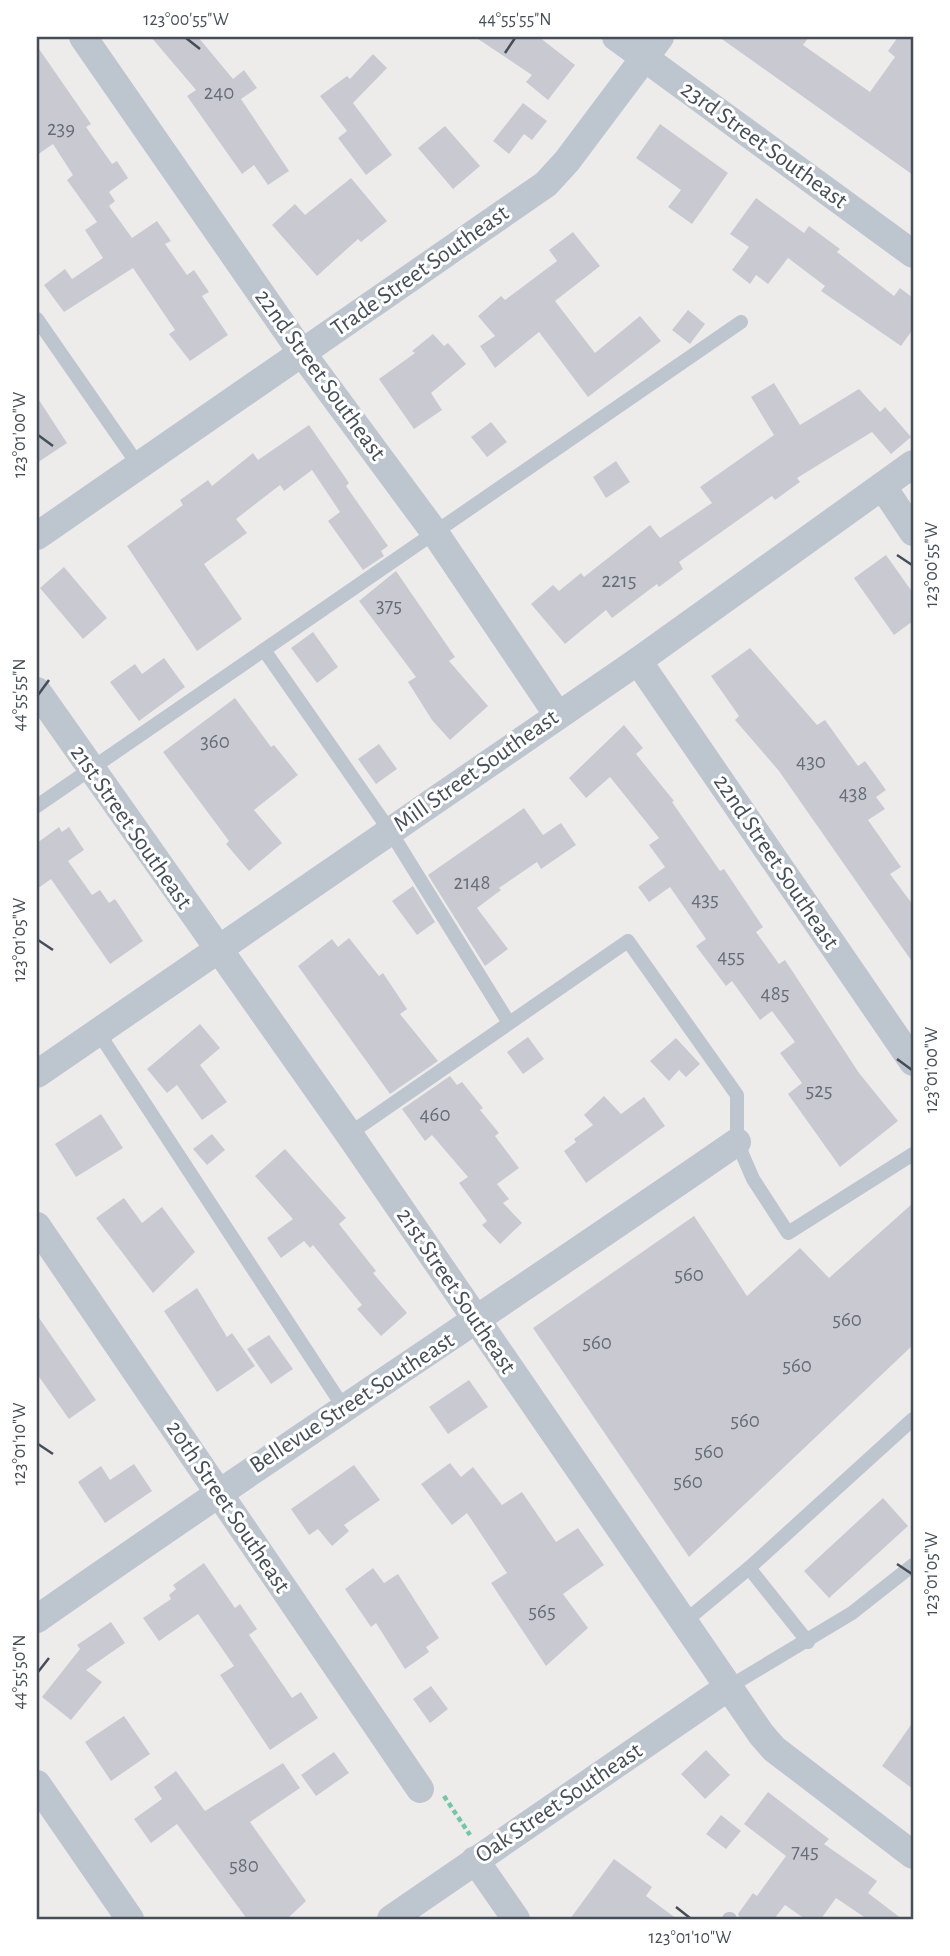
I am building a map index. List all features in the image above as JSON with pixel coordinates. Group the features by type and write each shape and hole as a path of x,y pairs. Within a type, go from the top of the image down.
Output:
{"street":[{"name":"22nd Street Southeast","path":"83,37 302,353 436,533 557,714"},
{"name":"23rd Street Southeast","path":"616,37 652,47 913,254"},
{"name":"Trade Street Southeast","path":"37,536 546,184 567,161 652,47"},
{"name":"Mill Street Southeast","path":"37,1074 557,714 638,661 913,464"},
{"path":"883,487 913,532"},
{"name":"22nd Street Southeast","path":"638,661 913,1062"},
{"name":"21st Street Southeast","path":"37,691 217,951 349,1134 727,1688 774,1749 913,1855"},
{"name":"Bellevue Street Southeast","path":"37,1619 218,1492 477,1321 737,1142"},
{"name":"20th Street Southeast","path":"37,1226 419,1789"},
{"name":"Oak Street Southeast","path":"391,1919 727,1688"},
{"path":"37,1784 130,1919"},
{"path":"475,1860 516,1919"}],"lane":[{"path":"37,318 139,466"},
{"path":"37,807 741,323"},
{"path":"264,650 390,831 509,1023"},
{"path":"349,1134 628,941 737,1095 737,1142 753,1179 788,1233 913,1154"},
{"path":"98,1032 344,1408"},
{"path":"683,1623 749,1568 913,1419"},
{"path":"727,1688 808,1642 852,1613 913,1565"},
{"path":"749,1568 808,1642"}],"path":[{"path":"419,1789 433,1786 439,1789 475,1842 475,1860"}],"building":[{"path":"151,37 198,37 233,79 244,70 257,88 241,99 289,171 268,185 254,165 242,174 187,96 196,90"},
{"path":"475,37 539,37 575,65 548,100 526,82 532,75"},
{"path":"719,37 809,37 803,45 870,92 895,57 888,51 898,37 913,37 913,175"},
{"path":"37,46 91,124 86,127 112,164 117,161 128,178 109,192 115,201 109,206 132,238 157,221 171,241 165,244 187,275 194,270 209,292 202,296 228,335 190,361 169,334 175,330 133,268 64,312 44,285 65,269 72,279 103,258 85,230 97,222 67,180 73,175 53,144 37,155"},
{"path":"373,54 387,68 353,103 392,155 366,175 338,138 347,131 320,96 347,76 350,79"},
{"path":"523,103 547,121 532,140 524,134 509,154 493,141"},
{"path":"660,124 728,173 692,224 668,207 681,190 636,158"},
{"path":"445,126 480,166 453,189 418,148"},
{"path":"351,178 387,221 361,242 358,239 317,276 272,225 295,204 305,215"},
{"path":"756,198 804,233 809,226 840,249 837,252 894,296 900,288 913,298 913,329 901,346 821,291 825,286 788,258 768,284 756,275 750,284 732,270 749,247 730,234"},
{"path":"573,232 600,266 555,301 595,353 640,316 661,341 588,397 539,332 495,368 480,346 495,336 478,316 501,296 505,300 557,261 549,250"},
{"path":"688,310 705,324 690,344 672,330"},
{"path":"433,334 444,346 448,343 466,364 431,393 442,410 414,429 379,379 415,353 412,351"},
{"path":"774,383 800,425 859,389 880,412 885,407 911,437 891,454 872,432 797,478 800,482 775,500 772,496 679,562 683,569 659,587 657,584 612,618 606,610 565,644 531,604 553,585 559,591 581,573 584,577 650,525 660,538 712,503 700,487 774,435 751,397"},
{"path":"37,397 67,443 37,463"},
{"path":"491,422 507,442 487,457 471,437"},
{"path":"309,425 349,483 346,486 388,546 381,551 384,556 363,570 328,521 340,512 312,470 284,491 280,485 236,519 247,533 204,564 242,619 197,651 127,546 183,505 180,500 208,480 212,486 253,453 258,460"},
{"path":"616,461 630,482 606,498 593,477"},
{"path":"886,555 913,593 913,621 894,635 854,578"},
{"path":"64,567 107,618 83,639 40,588"},
{"path":"396,571 455,657 449,661 488,706 450,740 432,720 408,682 416,677 359,601"},
{"path":"313,632 338,667 317,683 291,648"},
{"path":"750,648 817,725 825,720 858,766 865,761 886,790 876,797 885,809 868,820 901,867 890,874 913,905 913,963 779,771 735,720 739,716 711,676"},
{"path":"164,658 185,687 139,721 110,682 135,664 142,674"},
{"path":"235,698 271,747 274,745 298,775 254,810 282,843 249,871 226,844 229,841 163,752"},
{"path":"624,725 643,748 636,754 674,801 672,802 720,871 724,869 763,927 756,932 779,964 785,960 859,1073 898,1121 840,1167 788,1094 802,1083 780,1053 795,1042 772,1011 760,1020 732,981 726,986 696,946 706,939 670,887 649,902 638,887 665,867 649,845 659,838 610,777 586,798 569,778"},
{"path":"379,744 397,769 376,784 358,759"},
{"path":"524,808 543,835 561,823 576,845 541,869 537,862 499,888 501,890 477,908 508,949 485,966 428,875"},
{"path":"59,827 62,832 69,827 84,850 68,861 92,895 100,890 109,903 115,899 143,941 110,964 51,879 37,889 37,843"},
{"path":"413,886 435,922 417,935 392,901"},
{"path":"349,938 379,976 383,973 407,1009 400,1014 438,1061 390,1094 298,966 332,939 338,947"},
{"path":"200,1024 220,1048 200,1065 227,1102 202,1120 177,1085 167,1093 147,1069"},
{"path":"528,1037 544,1059 523,1074 507,1052"},
{"path":"676,1038 700,1064 686,1077 679,1070 669,1081 650,1061"},
{"path":"450,1076 457,1085 462,1082 483,1108 480,1110 499,1133 495,1136 519,1168 497,1184 509,1199 503,1203 522,1223 500,1244 482,1225 487,1221 459,1183 468,1177 432,1135 425,1141 402,1109"},
{"path":"604,1096 621,1114 644,1097 665,1126 586,1183 564,1151 576,1142 574,1139 593,1125 584,1115"},
{"path":"101,1114 123,1148 76,1177 55,1144"},
{"path":"212,1134 225,1150 207,1165 193,1149"},
{"path":"285,1149 346,1218 339,1224 376,1271 373,1273 407,1313 381,1336 357,1309 362,1305 313,1245 310,1248 304,1241 281,1258 267,1238 293,1219 255,1176"},
{"path":"124,1198 142,1223 162,1207 195,1252 153,1293 96,1218"},
{"path":"913,1203 913,1345 689,1557 533,1328 694,1216 747,1296 800,1248 829,1278"},
{"path":"197,1288 227,1337 232,1333 255,1366 217,1392 164,1311"},
{"path":"37,1315 96,1400 69,1419 37,1374"},
{"path":"269,1335 293,1369 271,1384 247,1349"},
{"path":"469,1380 488,1407 448,1434 429,1407"},
{"path":"450,1463 461,1477 473,1467 502,1505 522,1492 556,1542 578,1528 604,1565 563,1594 588,1628 546,1666 491,1583 507,1573 467,1513 452,1525 421,1484"},
{"path":"134,1464 152,1491 105,1523 78,1482 101,1466 110,1480"},
{"path":"354,1465 380,1500 344,1525 349,1531 332,1546 318,1529 309,1535 291,1509"},
{"path":"883,1498 908,1526 829,1598 804,1571"},
{"path":"204,1563 235,1608 240,1604 257,1629 249,1635 292,1698 301,1692 318,1718 270,1750 220,1675 234,1666 198,1614 159,1641 143,1618 171,1599 169,1595 176,1589 173,1585"},
{"path":"373,1568 384,1583 398,1574 439,1638 426,1647 429,1652 405,1669 376,1623 371,1627 345,1589"},
{"path":"111,1622 125,1643 86,1670 102,1682 71,1720 42,1697 80,1649 77,1645"},
{"path":"431,1686 448,1709 430,1723 413,1699"},
{"path":"124,1716 150,1754 111,1781 85,1742"},
{"path":"913,1722 913,1789 882,1766"},
{"path":"706,1750 730,1775 705,1799 681,1774"},
{"path":"334,1752 349,1773 316,1796 301,1775"},
{"path":"283,1763 300,1788 250,1822 306,1901 287,1919 247,1919 177,1824 151,1843 134,1819 162,1799 154,1787 176,1771 205,1811"},
{"path":"768,1792 829,1839 824,1844 877,1881 868,1893 902,1919 867,1919 836,1898 821,1919 805,1919 785,1905 774,1919 740,1919 738,1914 753,1893 757,1896 786,1856 744,1824"},
{"path":"721,1815 741,1831 726,1849 706,1834"},
{"path":"614,1859 652,1887 646,1896 677,1919 570,1919"}]}
